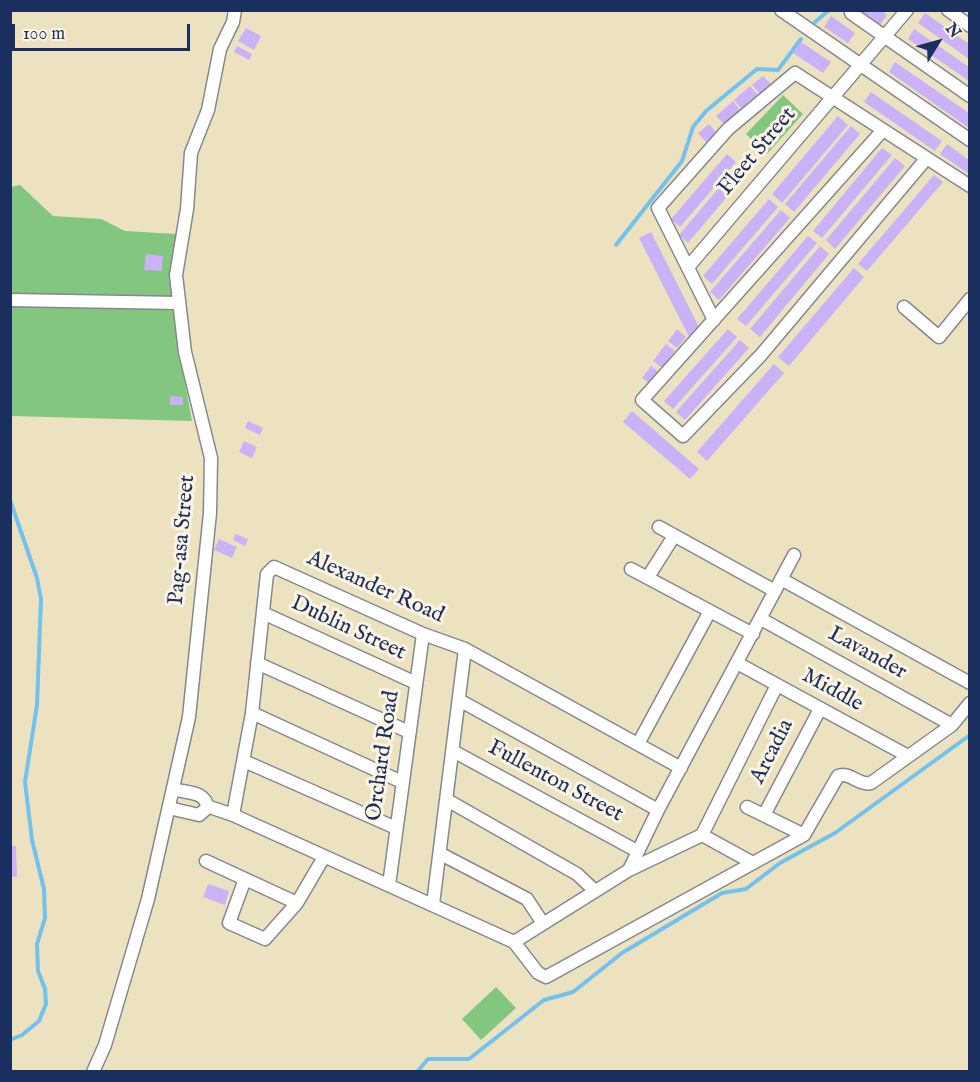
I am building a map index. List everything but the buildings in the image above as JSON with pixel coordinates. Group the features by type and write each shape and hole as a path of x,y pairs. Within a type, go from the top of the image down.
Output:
{"street":[{"name":"Pag-asa Street","path":"93,1071 105,1045 148,899 189,717 210,513 211,458 185,352 176,275 187,209 191,153 208,110 220,49 233,22 234,10"},
{"path":"781,10 969,140"},
{"name":"Fleet Street","path":"689,266 907,10"},
{"path":"948,10 969,26"},
{"path":"851,13 969,96"},
{"path":"714,320 658,208 728,129 795,73 969,186"},
{"path":"883,130 642,400 683,436 760,355 926,159"},
{"path":"904,308 939,337 969,299"},
{"path":"10,300 179,303"},
{"path":"658,527 969,682"},
{"path":"648,577 674,536"},
{"path":"629,870 658,810 794,555"},
{"name":"Alexander Road","path":"233,815 252,713 267,574 276,567 423,634 465,649 681,768"},
{"path":"631,570 753,634"},
{"path":"638,744 710,611"},
{"name":"Dublin Street","path":"263,613 416,683"},
{"name":"Lavander","path":"761,619 952,724"},
{"name":"Orchard Road","path":"389,885 423,634"},
{"path":"433,904 465,649"},
{"path":"257,663 409,732"},
{"name":"Middle","path":"736,663 908,756"},
{"path":"514,942 542,922 629,870 702,835 777,685"},
{"path":"459,700 658,810"},
{"path":"173,789 202,796 207,806 233,815 514,942 537,973 546,977 804,835 838,776 844,775 866,784 871,783 952,724 969,704"},
{"name":"Arcadia","path":"764,815 820,709"},
{"path":"252,713 402,782"},
{"name":"Fullenton Street","path":"453,751 637,851"},
{"path":"244,761 396,828"},
{"path":"447,800 577,874 594,890"},
{"path":"169,808 199,815 207,806"},
{"path":"747,807 804,835"},
{"path":"702,835 753,863"},
{"path":"441,854 527,899 542,922"},
{"path":"245,879 229,919 232,925 265,939 297,903 324,857"},
{"path":"206,861 297,903"}],"green space":[{"path":"783,95 803,114 767,154 746,134"},
{"path":"20,185 53,216 101,219 125,231 176,234 172,281 178,344 192,421 11,416 11,187"},
{"path":"496,987 516,1008 481,1040 462,1019"}],"waterway":[{"path":"815,22 829,10"},
{"path":"616,245 682,161 693,127 706,111 757,69 778,70 801,39"},
{"path":"10,500 37,578 41,599 37,705 25,782 32,840 44,889 45,918 37,944 38,971 45,989 46,1004 39,1021 22,1035 10,1040"},
{"path":"417,1072 428,1059 469,1059 544,1000 573,992 622,953 722,893 746,889 780,863 835,833 970,735"}]}
